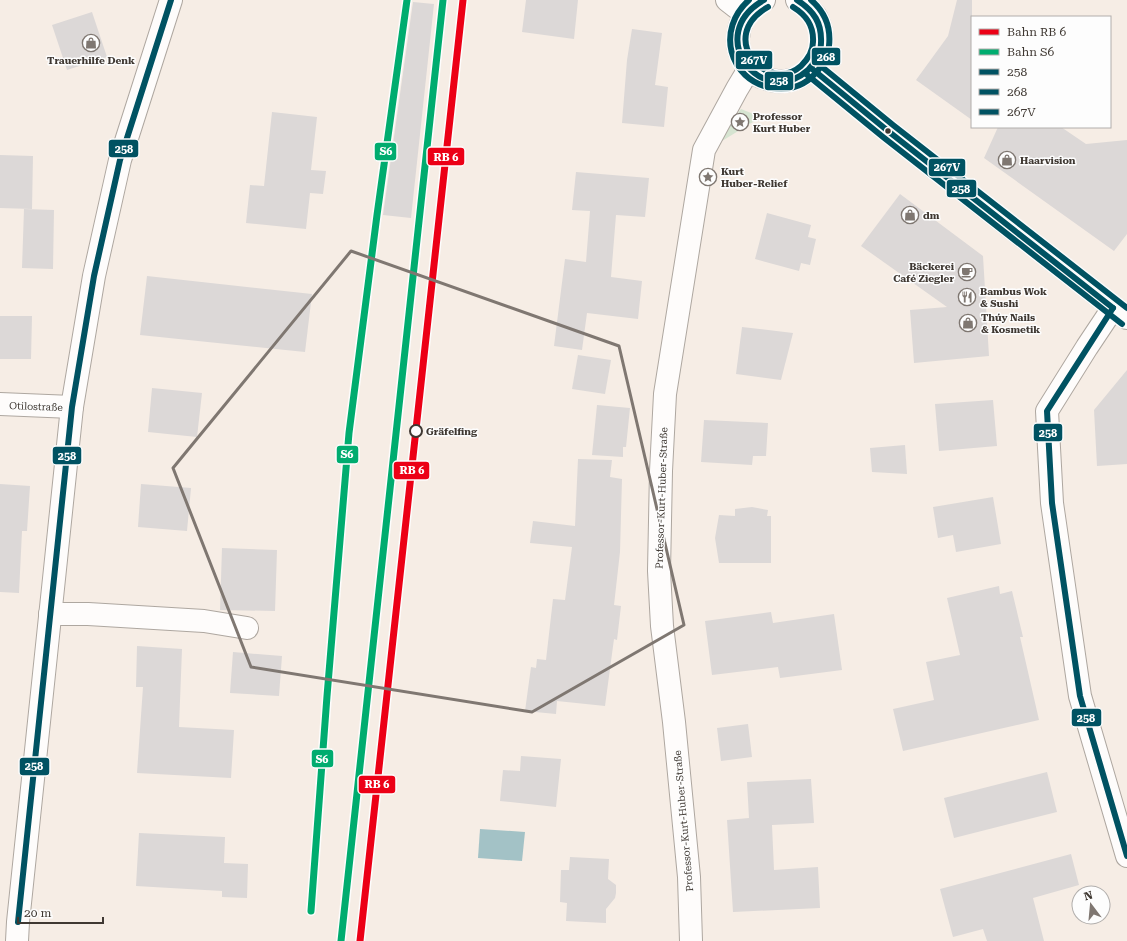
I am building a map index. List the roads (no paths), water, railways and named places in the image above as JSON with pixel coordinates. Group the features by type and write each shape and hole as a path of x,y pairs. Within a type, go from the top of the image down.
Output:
{"street":[{"path":"11,930 50,614 72,407 94,276 120,160 171,0"},
{"path":"727,0 745,14"},
{"path":"764,0 755,4 745,14 738,27 737,42 741,57 749,69 760,77 773,81 788,81 801,76 811,68 820,53 822,36 818,20 807,6 797,0"},
{"path":"811,68 888,131 1120,313 1086,347 1047,411 1052,503 1080,696 1127,856"},
{"name":"Professor-Kurt-Huber-Straße","path":"691,941 689,877 674,722 662,626 660,587 661,471 665,394 704,150 749,69"},
{"name":"Otilostraße","path":"0,404 72,407"},
{"path":"50,614 88,614 204,621 247,628"}],"water":[{"path":"480,829 525,832 522,861 478,858"}],"rail line":[{"name":"S6","path":"311,911 349,433 407,0"},
{"name":"S6","path":"341,941 443,0"}],"place":[{"name":"Trauerhilfe Denk","path":"91,43"},
{"name":"Professor Kurt Huber","path":"740,122"},
{"name":"Haarvision","path":"1007,160"},
{"name":"Kurt Huber-Relief","path":"708,177"},
{"name":"dm","path":"910,215"},
{"name":"Bäckerei Café Ziegler","path":"967,272"},
{"name":"Bambus Wok & Sushi","path":"967,297"},
{"name":"Thúy Nails & Kosmetik","path":"968,323"},
{"name":"Gräfelfing","path":"416,431"}]}
